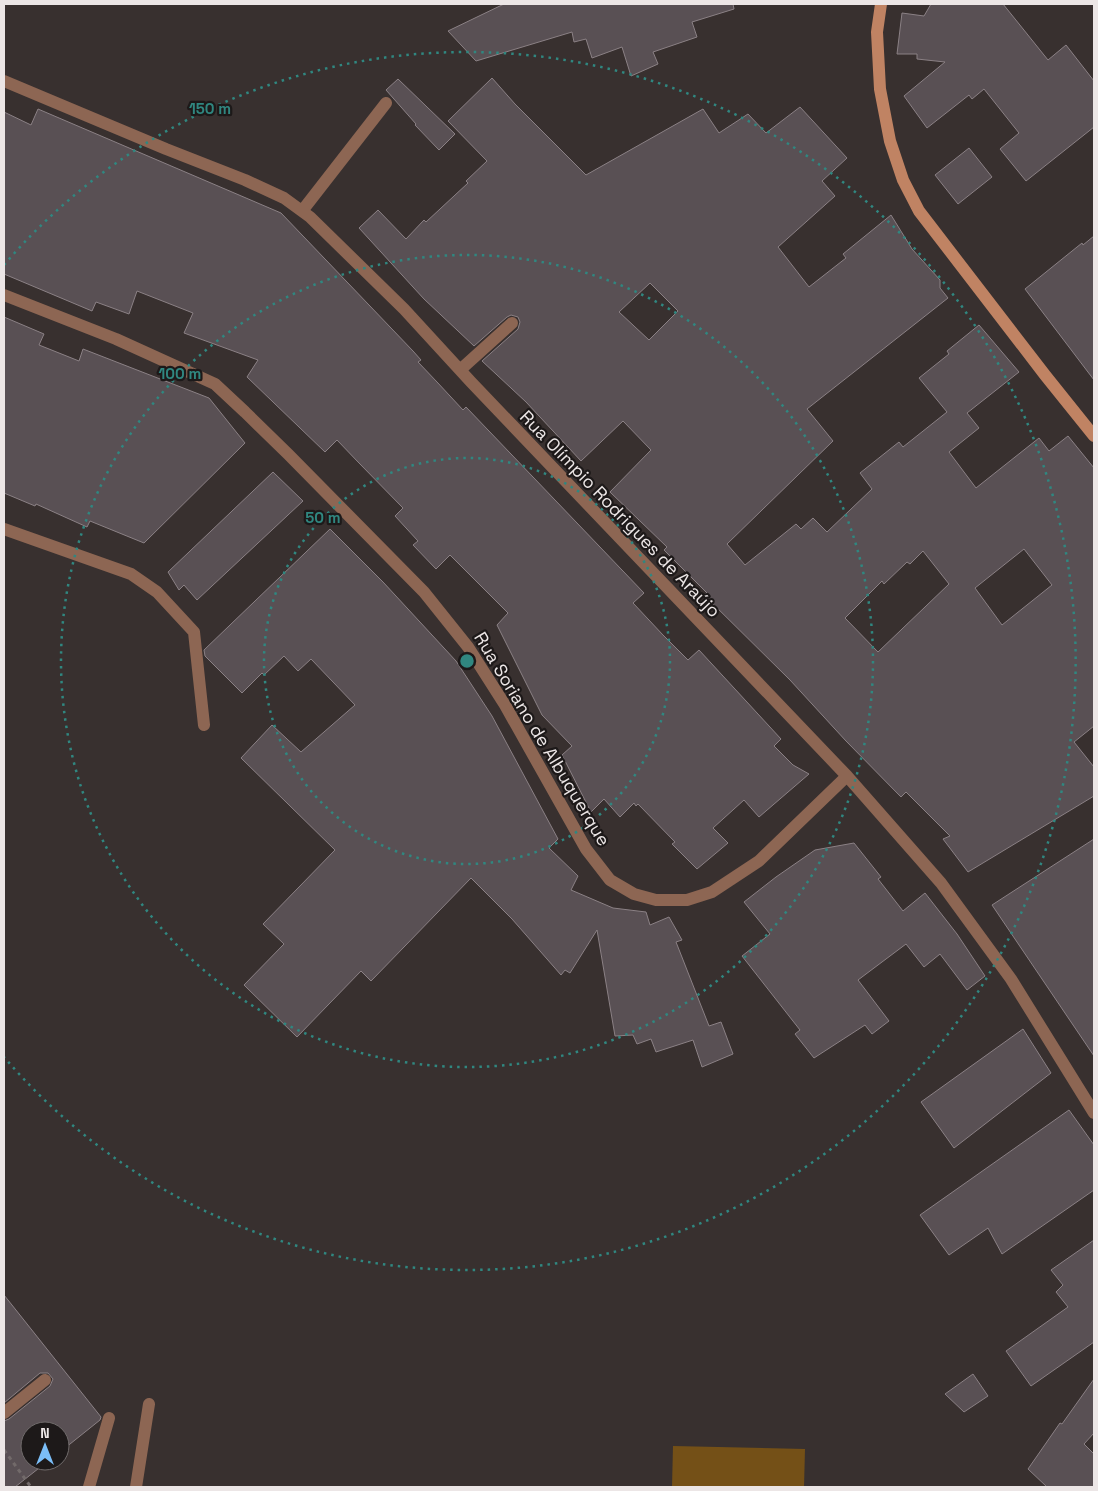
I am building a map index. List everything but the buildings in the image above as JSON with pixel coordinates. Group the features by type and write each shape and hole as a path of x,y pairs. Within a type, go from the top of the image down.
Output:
{"street":[{"path":"881,4 878,32 880,89 890,141 903,180 919,211 1094,436"},
{"name":"Rua Olímpio Rodrigues de Araújo","path":"4,81 166,150 245,180 284,198 316,223 404,310 847,776 941,883 1011,979 1094,1113"},
{"path":"302,211 386,103"},
{"name":"Rua Soriano de Albuquerque","path":"4,295 116,339 214,384 245,412 424,592 468,647 505,705 586,849 610,880 634,894 656,900 687,900 712,892 759,861 847,776"},
{"path":"460,370 512,322"},
{"path":"4,529 131,574 157,592 194,632 204,725"},
{"path":"4,1413 45,1380"},
{"path":"136,1487 149,1404"},
{"path":"88,1487 109,1418"}],"path":[{"path":"4,1450 31,1487"}],"shaded area":[{"path":"673,1446 805,1449 804,1487 672,1487"}]}
